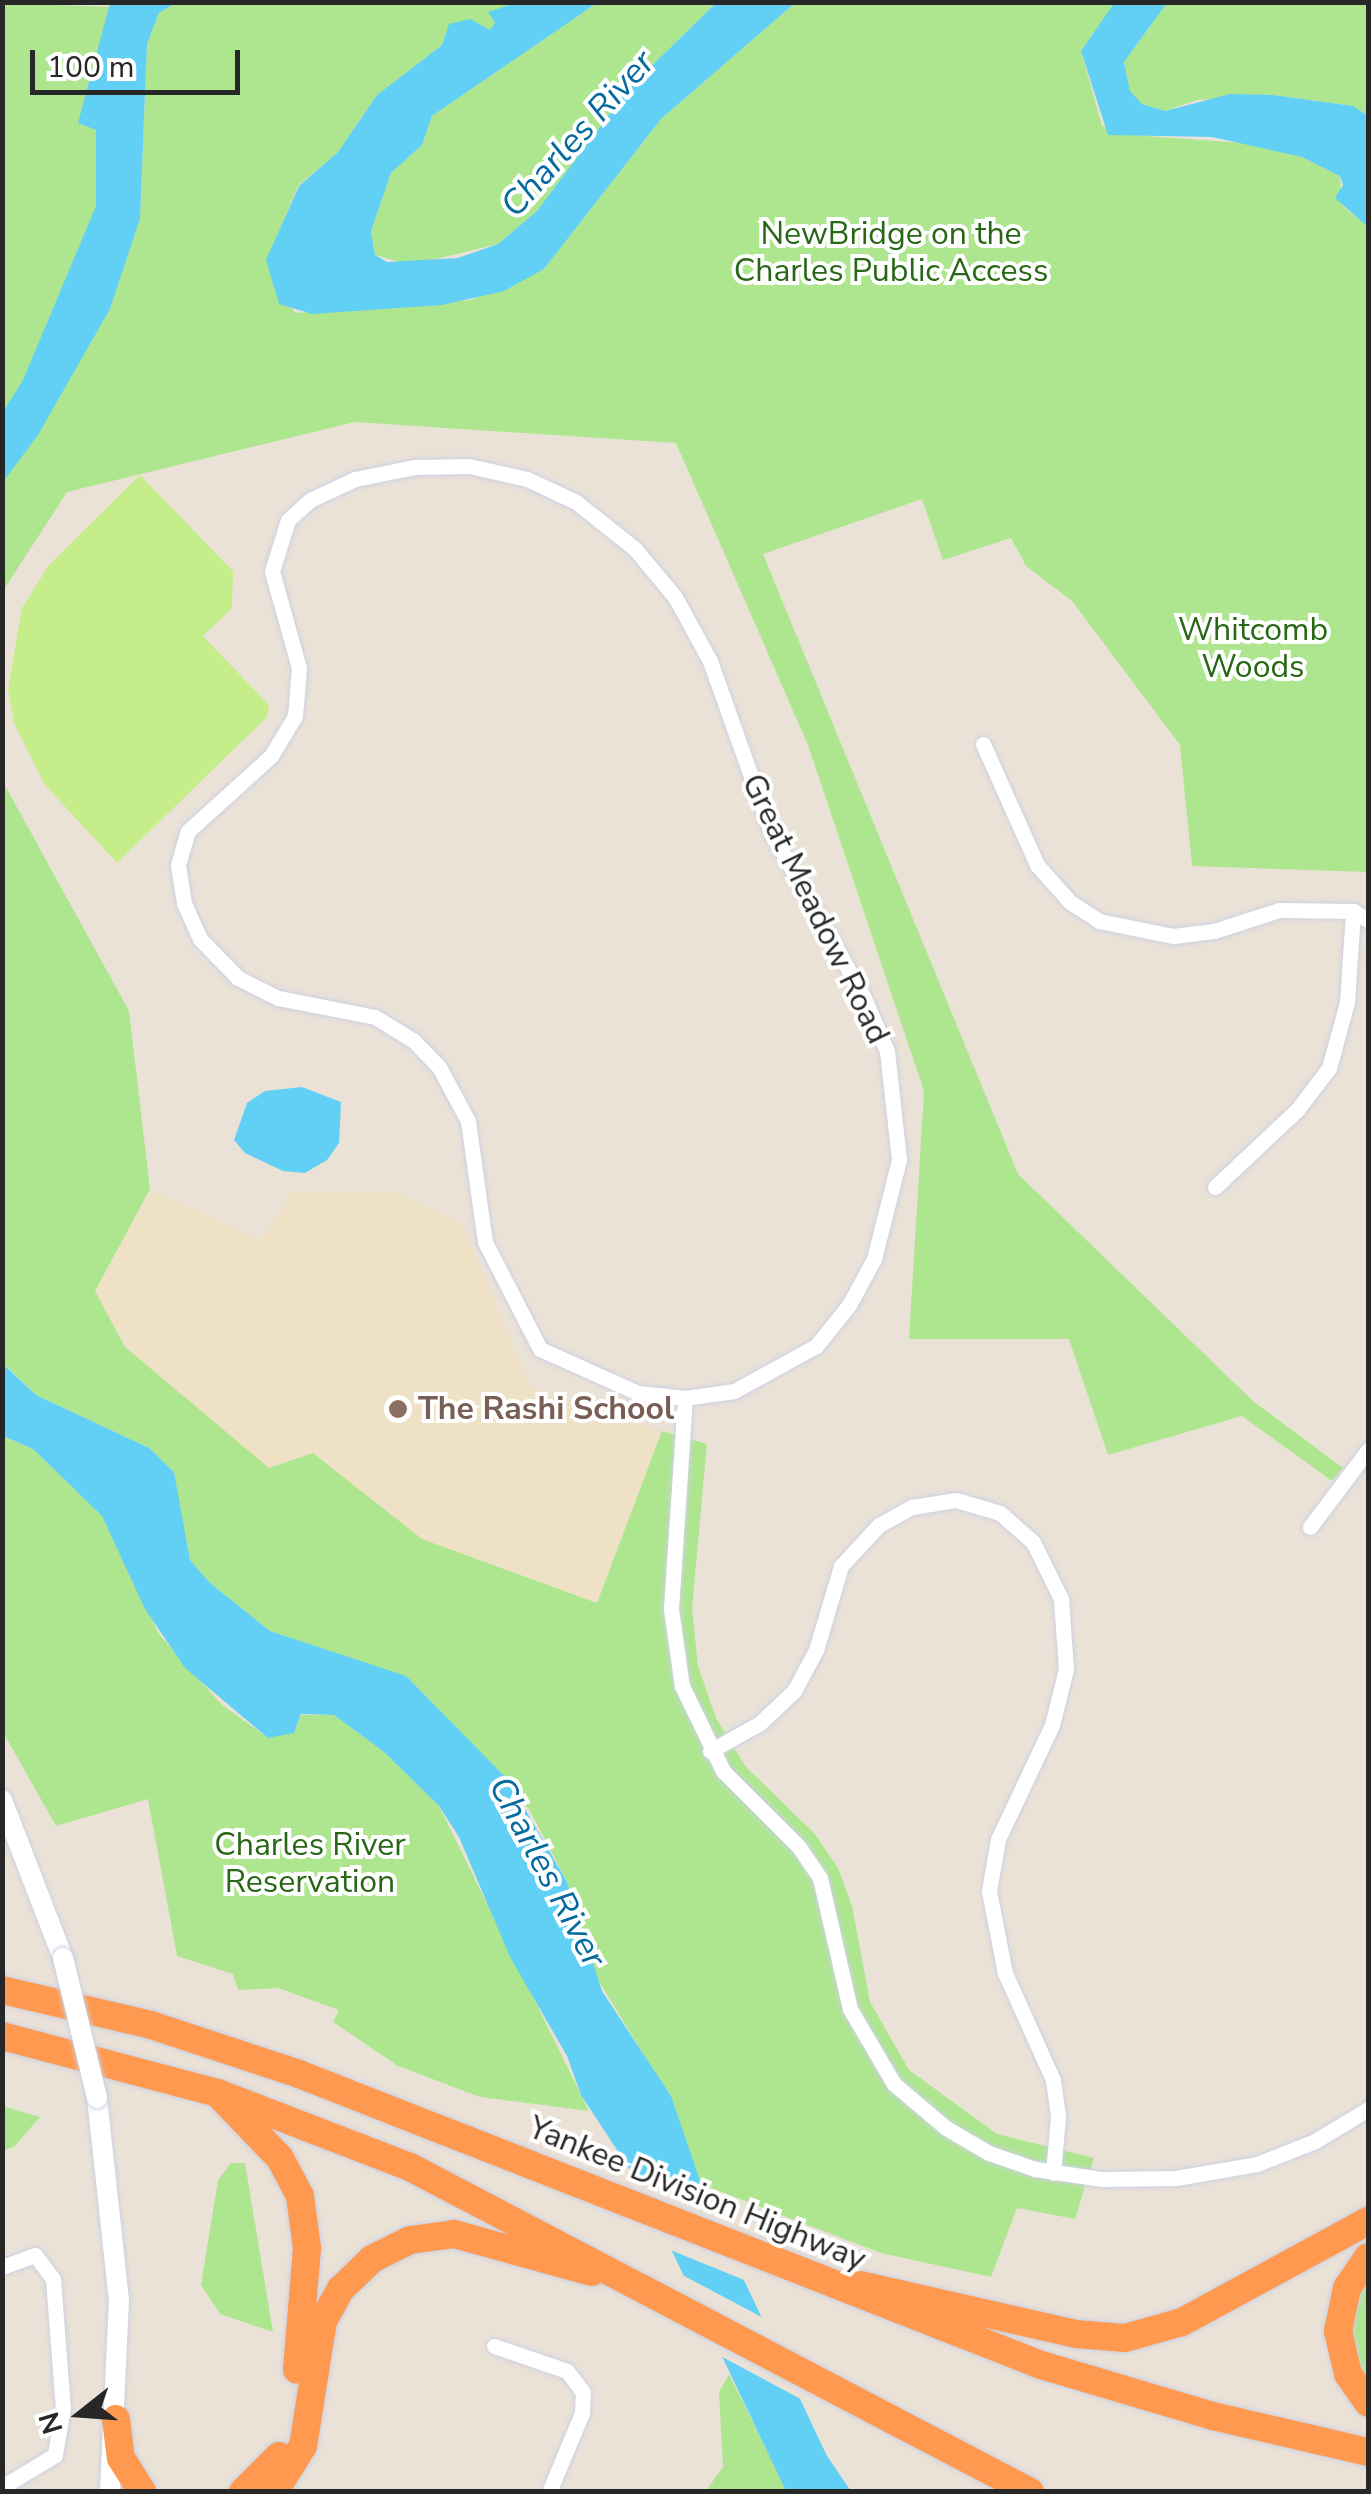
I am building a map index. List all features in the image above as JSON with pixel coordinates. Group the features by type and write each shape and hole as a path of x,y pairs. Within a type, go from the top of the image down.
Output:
{"highway":[{"name":"Yankee Division Highway","path":"2,1990 249,2056 814,2278 1090,2381 1368,2452"},
{"path":"2,2036 218,2093 410,2167 1030,2492"},
{"path":"218,2093 288,2170 307,2235 292,2420 274,2464 243,2492"},
{"path":"814,2278 903,2291 1076,2334 1125,2338 1182,2322 1368,2221"},
{"path":"274,2492 303,2446 324,2321 348,2280 381,2253 420,2237 466,2235 642,2286"},
{"path":"1368,2256 1347,2288 1338,2331 1348,2374 1368,2403"},
{"path":"116,2419 120,2458 142,2492"}],"main road":[{"path":"2,1800 64,1958 97,2098 118,2273 116,2419 110,2492"}],"street":[{"name":"Great Meadow Road","path":"428,466 504,472 576,502 635,549 699,636 770,832 882,1038 896,1096 899,1160 888,1223 862,1283 827,1334 796,1362 746,1387 685,1398 616,1386 532,1339 482,1231 464,1110 423,1049 363,1012 278,998 248,984 208,950 188,916 178,865 188,832 271,756 298,705 300,668 273,584 276,544 301,506 346,482 428,466"},
{"path":"982,744 1037,865 1070,902 1099,921 1187,935 1279,910 1353,911 1368,904"},
{"path":"1353,911 1368,920"},
{"path":"1215,1187 1297,1110 1328,1068 1347,1002 1353,911"},
{"path":"685,1398 673,1640 686,1699 710,1751 820,1878 850,2008 894,2084 974,2146 1052,2173 1120,2180 1224,2172 1302,2147 1368,2109"},
{"path":"1310,1527 1368,1450"},
{"path":"710,1751 760,1723 794,1691 816,1650 841,1566 878,1524 912,1507 956,1500 1000,1513 1033,1542 1061,1599 1066,1669 1052,1725 998,1839 989,1901 1004,1973 1054,2080 1058,2117 1052,2173"},
{"path":"2,2267 36,2255 52,2278 63,2352 56,2451 2,2487"},
{"path":"494,2346 566,2371 583,2392 582,2413 549,2492"}],"shaded area":[{"name":"The Rashi School","path":"150,1189 261,1240 292,1192 392,1191 462,1223 530,1387 662,1431 598,1604 421,1539 313,1453 270,1469 125,1347 94,1291"}],"green space":[{"path":"3,3 111,7 84,108 96,124 104,171 93,229 17,397 3,412"},
{"name":"NewBridge on the Charles Public Access","path":"176,3 518,3 489,12 495,23 490,30 474,23 445,35 442,45 377,95 338,152 298,186 267,260 295,313 471,300 544,269 661,119 795,3 1115,3 1081,51 1102,126 1130,135 1245,143 1302,157 1340,176 1342,205 1368,227 1368,872 1192,866 1180,745 1072,601 1026,566 1011,538 943,560 922,499 763,554 1018,1174 1254,1402 1343,1468 1332,1481 1242,1416 1108,1455 1069,1339 909,1339 924,1091 808,745 676,443 355,422 67,492 3,591 3,482 110,309 140,219 147,44 159,13"},
{"path":"597,3 716,3 629,88 537,211 498,244 411,265 375,255 371,231 391,173 422,145 432,116"},
{"path":"1167,3 1368,3 1368,116 1353,106 1273,95 1197,100 1165,111 1141,104 1130,91 1124,62"},
{"path":"140,475 233,571 232,608 203,636 269,705 267,717 117,863 45,785 14,723 8,689 22,608 49,565"},
{"path":"2,780 129,1011 150,1189 95,1291 125,1347 269,1468 313,1453 422,1539 597,1603 662,1431 707,1444 692,1609 698,1666 716,1718 746,1767 814,1833 838,1868 852,1906 870,2002 909,2070 997,2134 1094,2158 1075,2219 1017,2208 991,2277 881,2253 701,2184 669,2096 589,1965 567,1882 529,1809 403,1676 270,1631 210,1583 190,1560 173,1471 149,1448 36,1395 3,1363"},
{"name":"Charles River Reservation","path":"2,1436 33,1449 102,1516 159,1634 221,1704 268,1738 296,1728 301,1715 334,1715 384,1752 439,1806 589,2111 480,2097 398,2066 333,2022 339,2010 278,1988 238,1990 233,1974 177,1956 148,1799 56,1826 3,1732"},
{"path":"2,2106 40,2117 14,2147 3,2150"},
{"path":"231,2163 245,2163 273,2332 220,2314 201,2285 218,2180"},
{"path":"1368,2272 1368,2392 1351,2363 1351,2305"},
{"path":"729,2374 786,2491 705,2492 723,2467 719,2392"}],"water":[{"path":"518,2 597,3 432,116 422,145 391,173 371,231 375,255 387,262 458,258 498,244 537,211 629,88 716,3 795,3 661,119 544,269 504,291 442,305 312,314 279,304 266,260 299,186 338,152 377,95 442,45 449,24 470,19 490,30 495,23 488,12"},
{"path":"1115,2 1167,3 1124,62 1130,91 1142,104 1165,111 1230,94 1273,95 1353,106 1368,116 1368,227 1335,198 1343,185 1340,176 1302,157 1212,137 1108,135 1081,51"},
{"path":"110,3 176,3 159,13 147,44 140,219 110,309 38,435 3,482 3,412 23,380 96,206 96,130 78,123"},
{"path":"302,1087 341,1102 339,1143 327,1160 305,1173 283,1171 245,1153 234,1140 247,1103 265,1091"},
{"name":"Charles River","path":"2,1363 36,1395 149,1448 174,1472 190,1560 210,1583 270,1631 406,1676 509,1781 567,1882 602,1991 671,2096 708,2204 827,2456 851,2491 786,2491 642,2188 581,2095 567,2056 511,1959 459,1837 439,1806 384,1752 334,1715 301,1714 294,1733 268,1738 185,1668 145,1609 102,1516 33,1449 3,1436"}],"pier":[{"path":"629,2175 717,2210 754,2284 663,2247"},
{"path":"673,2270 775,2324 810,2404 713,2352"}],"place":[{"name":"The Rashi School","path":"398,1409"}],"park label":[{"name":"Whitcomb Woods","path":"1253,650"}]}
